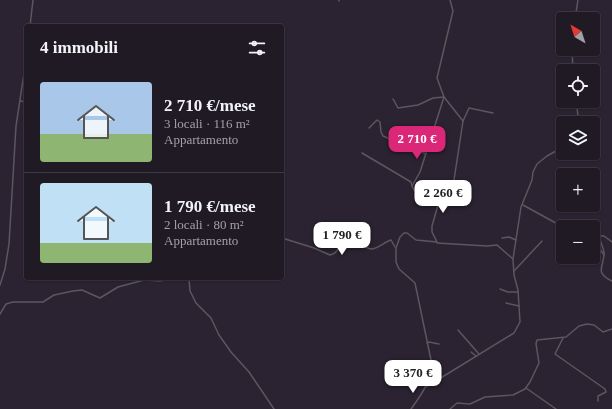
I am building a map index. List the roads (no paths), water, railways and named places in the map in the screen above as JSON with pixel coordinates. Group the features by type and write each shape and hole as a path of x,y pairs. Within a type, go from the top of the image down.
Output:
{"street":[{"path":"30,24 33,0"},
{"path":"450,0 453,11 437,78 444,97 463,121"},
{"path":"576,12 578,0"},
{"path":"0,285 6,268 9,244 16,126 24,71"},
{"path":"393,99 398,108 418,105 433,98 444,97"},
{"path":"412,186 420,172 444,97"},
{"path":"19,100 24,101"},
{"path":"437,242 432,232 432,226 440,198 446,188 454,180 463,121 468,108 493,113"},
{"path":"369,128 377,120 380,122 383,136 426,154"},
{"path":"426,387 514,333 520,322 518,292 513,259 519,214 537,164 556,151"},
{"path":"362,153 410,182 414,190 440,198"},
{"path":"523,205 556,223"},
{"path":"284,239 314,248 330,255 334,254 338,250 346,234 349,232 353,233 366,248 377,248 391,240 396,248"},
{"path":"411,409 426,387 431,360 415,283 399,269 396,262 396,248 400,237 404,233 416,240 488,246 498,245 513,259"},
{"path":"600,235 612,242"},
{"path":"502,238 509,237 516,240"},
{"path":"600,240 604,250 601,272 612,281"},
{"path":"514,270 542,241"},
{"path":"600,249 604,256"},
{"path":"0,314 6,304 13,302 43,302 54,295 82,290 100,298 118,287 144,280 164,280"},
{"path":"189,280 190,292 196,303 210,318 219,335 231,352 249,372 274,409"},
{"path":"500,289 508,292 518,292"},
{"path":"506,303 519,306"},
{"path":"450,409 457,403 470,404 486,397 517,394 526,388 539,363 536,342 539,340 567,337 579,326 586,324 594,324 603,332 612,329"},
{"path":"458,330 479,354"},
{"path":"563,338 555,351 555,354 605,389 606,392 598,396 598,401"},
{"path":"427,343 439,344"},
{"path":"471,352 476,356"},
{"path":"526,388 556,409"}]}
